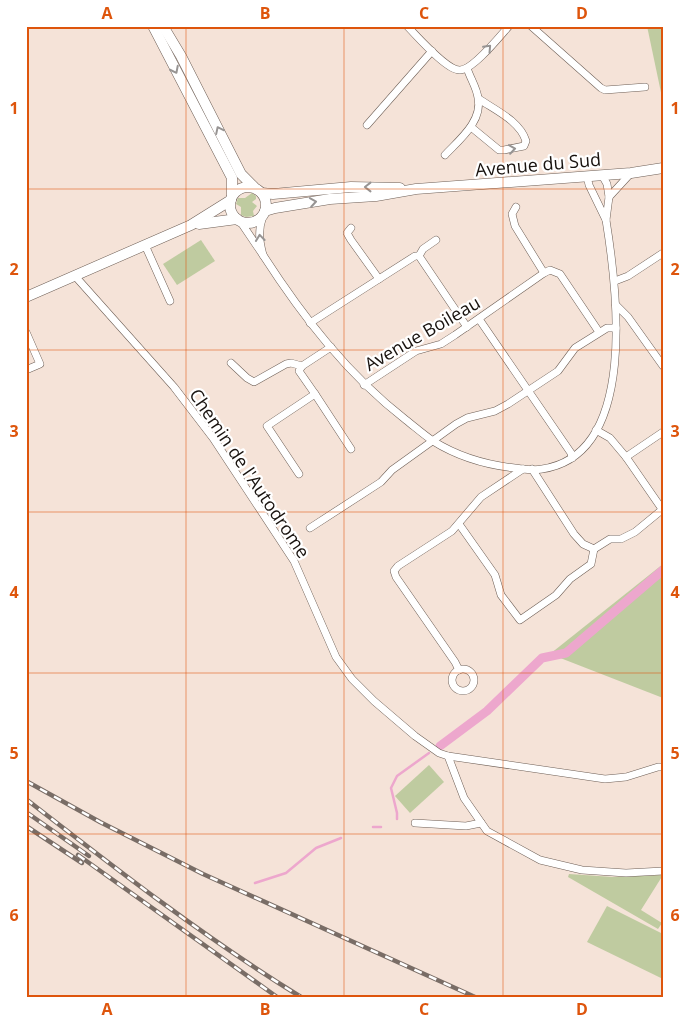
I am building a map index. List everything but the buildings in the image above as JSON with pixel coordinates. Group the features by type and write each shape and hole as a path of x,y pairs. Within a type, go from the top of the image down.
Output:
{"main road":[{"path":"153,26 232,178 231,210 239,220"},
{"path":"163,26 181,56 241,174 258,190 266,201 264,213 252,222 239,220 191,225"},
{"name":"Avenue du Sud","path":"264,213 275,208 330,199 376,196 416,189 631,173 663,168"},
{"path":"26,297 191,225 232,198 244,187 258,190"},
{"name":"Avenue du Sud","path":"258,190 273,194 352,187 416,189"}],"street":[{"path":"407,26 452,68 461,70 470,67 509,26"},
{"path":"531,26 601,88 605,90 646,87"},
{"path":"366,125 432,50"},
{"path":"445,155 471,127 477,112 479,99 466,68"},
{"path":"471,127 499,150 520,148 524,146 526,141 521,131 512,122 479,99"},
{"path":"609,198 631,173"},
{"path":"239,220 310,322 364,385 390,407 433,441 476,461 502,467 540,470 559,465 572,458 593,436 604,415 613,381 616,328 615,281 606,220 609,198 608,184 602,175"},
{"path":"587,176 589,185 606,220"},
{"path":"516,207 512,214 516,226 544,274 550,270 560,274 600,332"},
{"path":"263,255 259,238 259,227 264,213"},
{"path":"351,228 347,233 379,279"},
{"path":"419,256 423,249 436,240"},
{"path":"146,245 170,301"},
{"path":"615,281 628,276 663,253"},
{"path":"310,322 414,256 419,256"},
{"path":"419,256 466,327"},
{"name":"Avenue Boileau","path":"364,385 416,351 440,344 544,274"},
{"name":"Chemin de l'Autodrome","path":"75,276 174,387 213,438 294,561 336,657 352,679 374,701 415,736 439,753 448,756"},
{"path":"616,305 628,317 663,366"},
{"path":"479,319 571,453 572,458"},
{"path":"310,528 381,482 392,470 467,418 495,411 558,371 575,348 607,328 616,328"},
{"path":"26,332 40,364 26,370"},
{"path":"331,347 302,366 299,371 351,449"},
{"path":"231,363 254,382 286,364 291,363 302,366"},
{"path":"299,474 267,426 315,394"},
{"path":"459,524 495,574 501,595 520,620 556,596 570,579 591,564 594,550 610,539 621,539 635,532 662,509 626,457 610,438 596,430"},
{"path":"626,457 663,432"},
{"path":"459,670 396,577 394,571 398,566 452,531 481,497 523,469"},
{"path":"532,470 574,534 583,544 594,550"},
{"path":"663,767 626,777 605,779 448,756 464,798 487,831 540,860 582,870 626,873 663,871"},
{"path":"415,823 466,826 481,823"}],"green space":[{"path":"647,26 663,26 663,102"},
{"path":"252,193 256,196 256,199 252,202 257,206 253,211 254,216 246,217 241,215 241,207 236,204 238,198 245,198"},
{"path":"201,240 215,261 177,285 163,264"},
{"path":"663,564 663,698 550,654"},
{"path":"429,765 444,782 410,813 395,796"},
{"path":"569,874 613,877 663,875 641,910 662,923 658,929 568,877"},
{"path":"607,906 663,934 663,979 587,942"}],"waterway":[{"path":"440,746 487,711 542,658 566,653 663,570"},
{"path":"397,819 391,788 397,776 429,753"},
{"path":"373,827 381,827"},
{"path":"255,883 286,873 316,848 341,838"}],"railway":[{"path":"26,781 100,822 203,874 475,997"},
{"path":"26,799 195,927 301,997"},
{"path":"26,812 89,856"},
{"path":"26,826 82,863"},
{"path":"78,855 277,997"}]}
